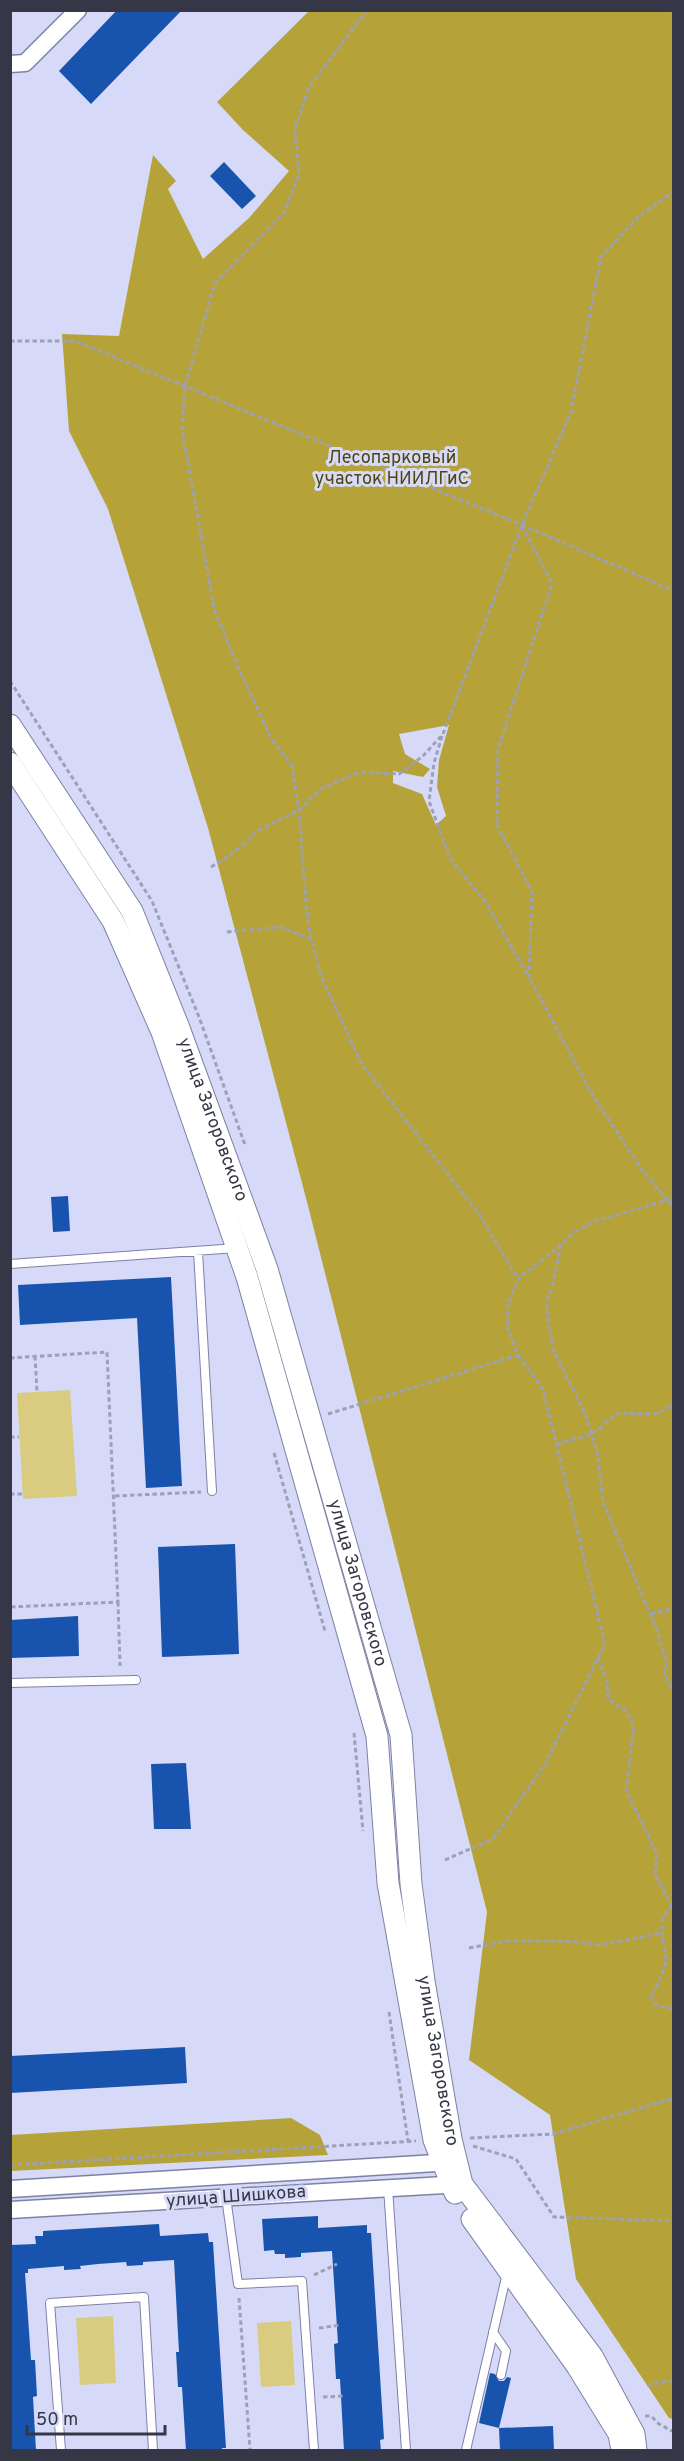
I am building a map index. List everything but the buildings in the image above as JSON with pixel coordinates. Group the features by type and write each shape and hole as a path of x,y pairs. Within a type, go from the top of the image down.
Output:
{"street":[{"path":"10,64 25,63 78,10"},
{"name":"улица Загоровского","path":"10,725 132,911 179,1028 267,1269 401,1735 411,1884 443,2139"},
{"name":"улица Загоровского","path":"10,763 113,921 162,1032 237,1248 377,1736 388,1883 443,2139 456,2184 456,2196 592,2356 634,2434 636,2451"},
{"name":"улица Шишкова","path":"10,2189 449,2163"},
{"name":"улица Шишкова","path":"10,2210 456,2184"},
{"name":"улица Загоровского","path":"510,2259 619,2434 622,2451"}],"lane":[{"path":"10,1264 237,1248"},
{"path":"198,1251 212,1491"},
{"path":"10,1683 136,1680"},
{"path":"388,2187 406,2451"},
{"path":"226,2197 238,2284 302,2281 314,2451"},
{"path":"466,2451 510,2259"},
{"path":"61,2451 50,2303 144,2296 153,2451"},
{"path":"494,2332 506,2351 501,2375"}],"path":[{"path":"368,10 308,89 296,130 299,175 284,213 215,283 185,386 183,429 214,608 271,738 292,766 299,810 306,905 311,939 321,976 361,1063 479,1214 518,1279"},
{"path":"671,10 674,15"},
{"path":"674,184 672,192 639,216 600,257 571,412 522,525 442,734 434,763 429,801 450,859 485,901 529,976 593,1096 642,1170 671,1199 674,1208"},
{"path":"10,341 75,341 522,525 674,591"},
{"path":"522,525 552,584 498,749 497,825 532,892 529,976"},
{"path":"210,867 231,854 257,831 299,810 322,788 360,772 399,774 423,756 442,734"},
{"path":"227,932 280,927 311,939"},
{"path":"445,1860 493,1839 545,1764 604,1644 543,1389 518,1355 508,1329 507,1306 518,1279 574,1232 596,1221 671,1199"},
{"path":"561,1245 552,1288 547,1300 547,1315 553,1348 586,1416 598,1456 603,1502 651,1614 667,1662 664,1674 674,1694"},
{"path":"10,1358 108,1352 120,1681"},
{"path":"312,1420 354,1404 518,1355"},
{"path":"35,1356 37,1392"},
{"path":"557,1444 592,1434 618,1413 655,1414 674,1405"},
{"path":"10,1437 19,1437"},
{"path":"273,1446 327,1636"},
{"path":"114,1496 212,1491"},
{"path":"10,1494 23,1494"},
{"path":"10,1607 118,1602"},
{"path":"651,1614 674,1608"},
{"path":"598,1658 607,1681 608,1699 627,1712 634,1726 626,1790 657,1854 655,1875 673,1906 666,1913 661,1933 666,1965 651,1997 655,2005 674,2009"},
{"path":"353,1724 363,1836"},
{"path":"470,1948 507,1941 569,1941 600,1946 661,1933"},
{"path":"389,2008 408,2141"},
{"path":"10,2165 553,2134 674,2098"},
{"path":"443,2139 516,2159 554,2217 674,2221"},
{"path":"302,2281 337,2264"},
{"path":"238,2284 250,2451"},
{"path":"305,2329 341,2325"},
{"path":"646,2385 674,2380"},
{"path":"310,2397 345,2396"}],"shaded area":[{"path":"70,1390 77,1496 23,1499 17,1393"},
{"path":"113,2316 116,2383 80,2385 76,2318"},
{"path":"291,2321 295,2385 261,2387 257,2323"}],"green space":[{"name":"Лесопарковый участок НИИЛГиС","path":"309,11 673,11 673,2419 669,2418 576,2279 550,2115 469,2060 487,1912 306,1198 208,828 108,509 69,431 62,334 119,336 153,155 176,181 168,189 203,259 249,218 289,171 243,130 217,102","holes":["449,725 439,760 437,787 446,816 436,825 422,794 393,783 393,771 423,777 430,769 405,754 399,734"]},
{"path":"291,2118 320,2135 328,2155 11,2171 11,2135"}]}
